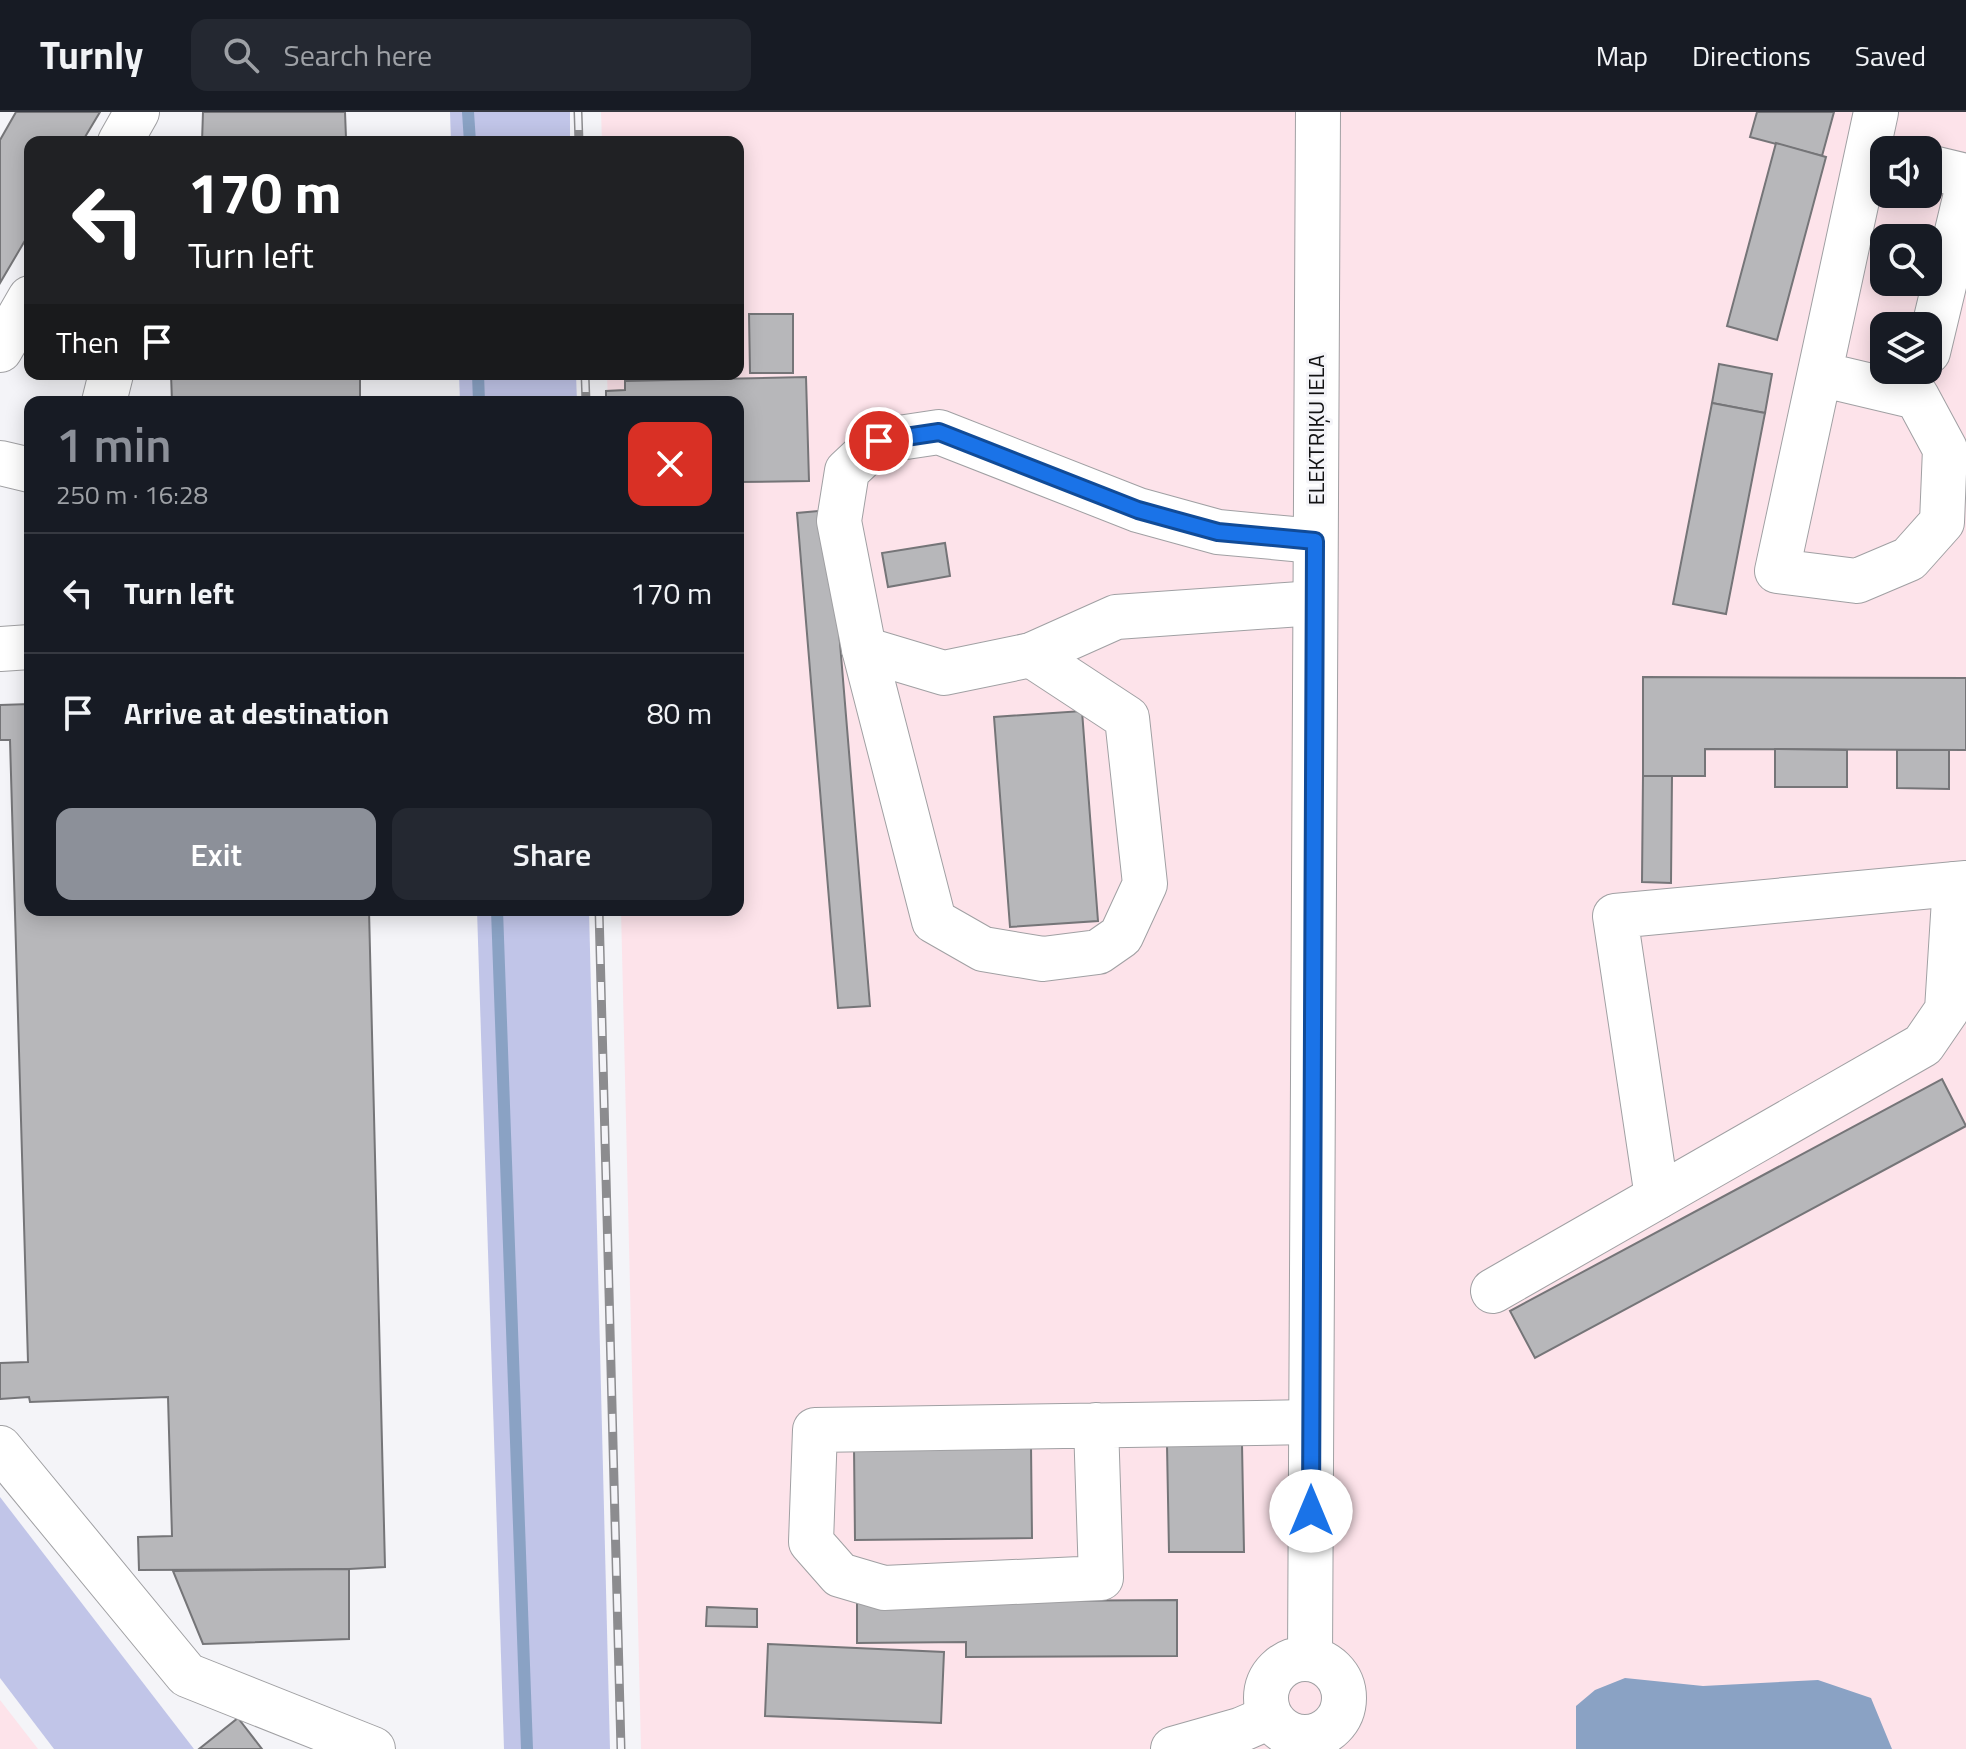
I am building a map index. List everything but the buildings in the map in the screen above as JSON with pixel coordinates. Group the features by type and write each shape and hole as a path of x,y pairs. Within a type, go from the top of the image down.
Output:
{"street":[{"path":"123,136 137,112"},
{"name":"ELEKTRIĶU IELA","path":"1310,1659 1318,112"},
{"path":"1876,112 1876,136"},
{"path":"1942,170 1966,176"},
{"path":"1870,179 1820,374 1777,571 1857,581 1909,559 1942,522 1945,449 1920,384"},
{"path":"1938,312 1966,194"},
{"path":"0,350 24,308"},
{"path":"1820,374 1870,378"},
{"path":"1031,655 1127,718 1145,884 1121,936 1098,952 1043,959 983,949 934,921 864,649 839,521 847,471 879,441 939,432 1138,510 1218,532 1315,541"},
{"path":"0,463 24,469"},
{"path":"864,649 944,673 1031,655 1116,617 1315,603"},
{"path":"0,649 24,647"},
{"path":"1493,1291 1923,1045 1947,1010 1960,883 1615,916 1657,1197"},
{"path":"1096,1425 1101,1578 884,1588 840,1575 811,1542 815,1430 1096,1425 1311,1422"},
{"path":"0,1448 187,1675 373,1749"},
{"path":"1310,1659 1323,1663 1342,1682 1344,1708 1329,1731 1316,1737 1289,1735 1270,1717 1266,1703 1267,1689 1283,1665 1310,1659"},
{"path":"1173,1749 1240,1730 1270,1717"}],"shaded area":[{"path":"450,112 570,112 570,136 451,136"},
{"path":"601,112 1966,112 1966,1749 641,1749 621,916 744,916 744,396 608,396 607,380 744,380 744,136 602,136"},
{"path":"459,380 576,380 577,396 460,396"},
{"path":"477,916 589,916 610,1749 504,1749"},
{"path":"0,1497 194,1749 54,1749 0,1678"},
{"path":"1625,1678 1703,1686 1818,1680 1871,1698 1892,1749 1576,1749 1576,1706 1595,1690"},
{"path":"0,1700 38,1749 0,1749"}],"waterway":[{"path":"468,112 470,136"},
{"path":"478,380 479,396"},
{"path":"497,916 527,1749"}],"railway":[{"path":"578,112 579,136"},
{"path":"585,380 586,396"},
{"path":"599,916 621,1749"}],"route":[{"path":"879,441 939,432 1138,510 1218,532 1315,541 1311,1511"}]}
